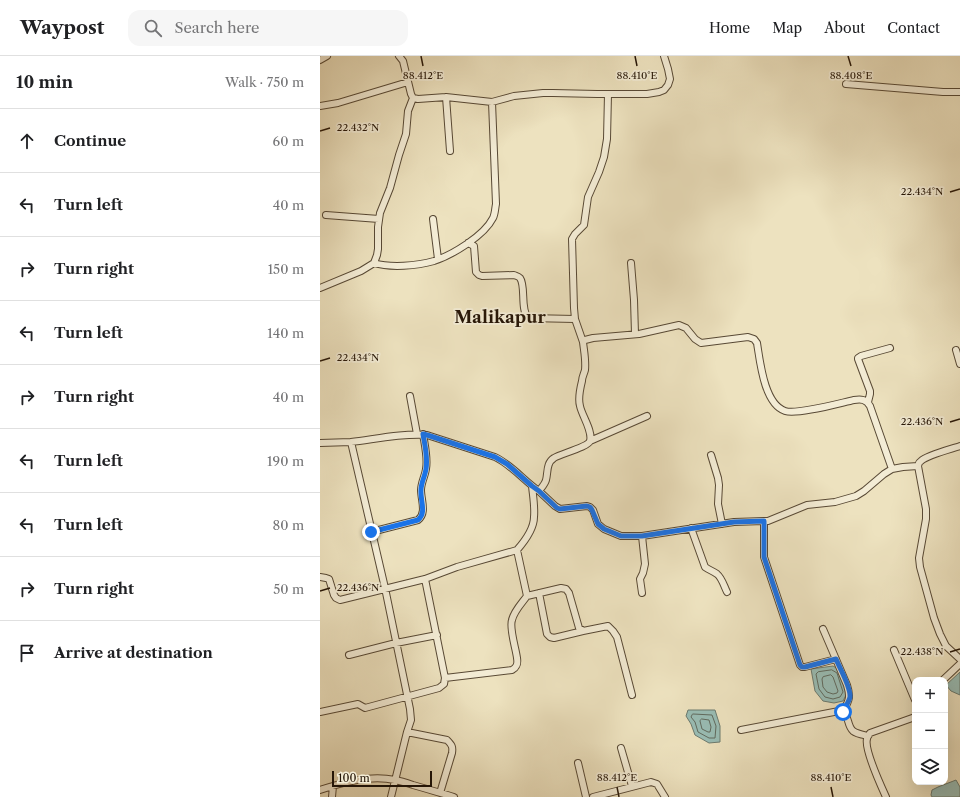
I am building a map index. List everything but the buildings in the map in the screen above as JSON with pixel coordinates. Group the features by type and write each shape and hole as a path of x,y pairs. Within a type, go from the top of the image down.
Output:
{"street":[{"path":"320,60 327,56"},
{"path":"399,56 403,61 411,94 414,98 446,97 492,102 514,96 543,93 647,94 659,92 664,90 670,79 664,56"},
{"path":"320,106 338,103 408,82"},
{"path":"846,84 948,93 960,92"},
{"path":"590,442 587,422 579,402 585,370 585,360 583,342 575,319 572,239 584,225 588,197 600,172 604,157 607,139 608,94"},
{"path":"446,97 450,150"},
{"path":"320,288 362,271 374,263 378,249 379,218 381,208 390,188 406,134 408,111 414,98"},
{"path":"374,263 386,266 399,266 421,264 444,257 468,243 492,220 495,213 496,204 492,102"},
{"path":"326,215 379,218"},
{"path":"433,219 438,259"},
{"path":"468,243 474,246 476,272 478,275 514,275 521,279 525,313 528,318 575,319"},
{"path":"631,263 635,334"},
{"path":"583,342 593,338 656,331 679,325 686,328 695,339 701,343 748,337 754,339 758,343 763,378 774,401 782,410 787,412 802,411 860,399 868,402"},
{"path":"890,348 858,358 870,391 868,402 892,469"},
{"path":"956,350 960,364"},
{"path":"371,532 418,520 422,517 421,491 426,471 427,458 410,396"},
{"path":"539,491 545,484 548,464 551,459 588,444 646,416"},
{"path":"320,443 350,442 391,436 427,435 502,460 557,508 590,507 598,524 604,529 621,536 642,536 734,522 768,521 807,505 835,502 856,496 892,469 918,466"},
{"path":"350,442 385,588 410,708 411,720 391,797"},
{"path":"960,446 927,457 921,460 918,466 926,510 926,519 919,558 920,567 940,634 946,646 960,660"},
{"path":"711,455 718,478 718,504 722,524"},
{"path":"320,577 329,579 334,595 340,600 425,579 457,567 517,550 532,527 534,519 532,486"},
{"path":"764,521 764,557 800,665 805,667 836,659"},
{"path":"692,528 705,567 708,570 718,574 727,592"},
{"path":"642,536 646,564 640,580 642,593"},
{"path":"517,550 527,596"},
{"path":"320,712 358,704 365,708 407,698 439,688 444,684 445,678 425,579"},
{"path":"445,678 512,670 516,668 518,658 511,625 514,614 527,596 561,588 566,589 579,628 583,630"},
{"path":"538,593 547,634 550,637 554,638 583,630 608,626 613,631 617,636 632,695"},
{"path":"823,629 850,693 850,698 843,712"},
{"path":"349,655 396,643 437,635"},
{"path":"894,650 912,693"},
{"path":"946,677 960,664"},
{"path":"741,730 843,712"},
{"path":"843,712 846,714 852,731 868,736"},
{"path":"886,797 867,746 867,738 870,733 912,718"},
{"path":"407,732 447,740 451,744 452,753 440,793"},
{"path":"621,748 632,786"},
{"path":"578,763 586,797"},
{"path":"320,790 367,779 395,780 454,797"},
{"path":"593,797 651,782 657,784 665,797"},
{"path":"332,797 333,786"}],"water":[{"path":"833,666 840,670 847,693 843,701 834,703 823,701 815,691 811,669"},
{"path":"960,672 960,695 951,691 948,687 948,683"},
{"path":"688,710 715,710 720,726 720,742 709,743 695,735 686,716"},
{"path":"956,780 960,787 960,797 932,797 932,790 943,785 948,785 948,783"}],"district":[{"name":"Malikapur","path":"500,317"}],"route":[{"path":"371,532 418,520 422,517 421,491 426,471 427,458 423,434 502,460 557,508 590,507 598,524 604,529 621,536 642,536 734,522 764,521 764,557 800,665 805,667 836,659 850,693 850,698 843,712"}]}
